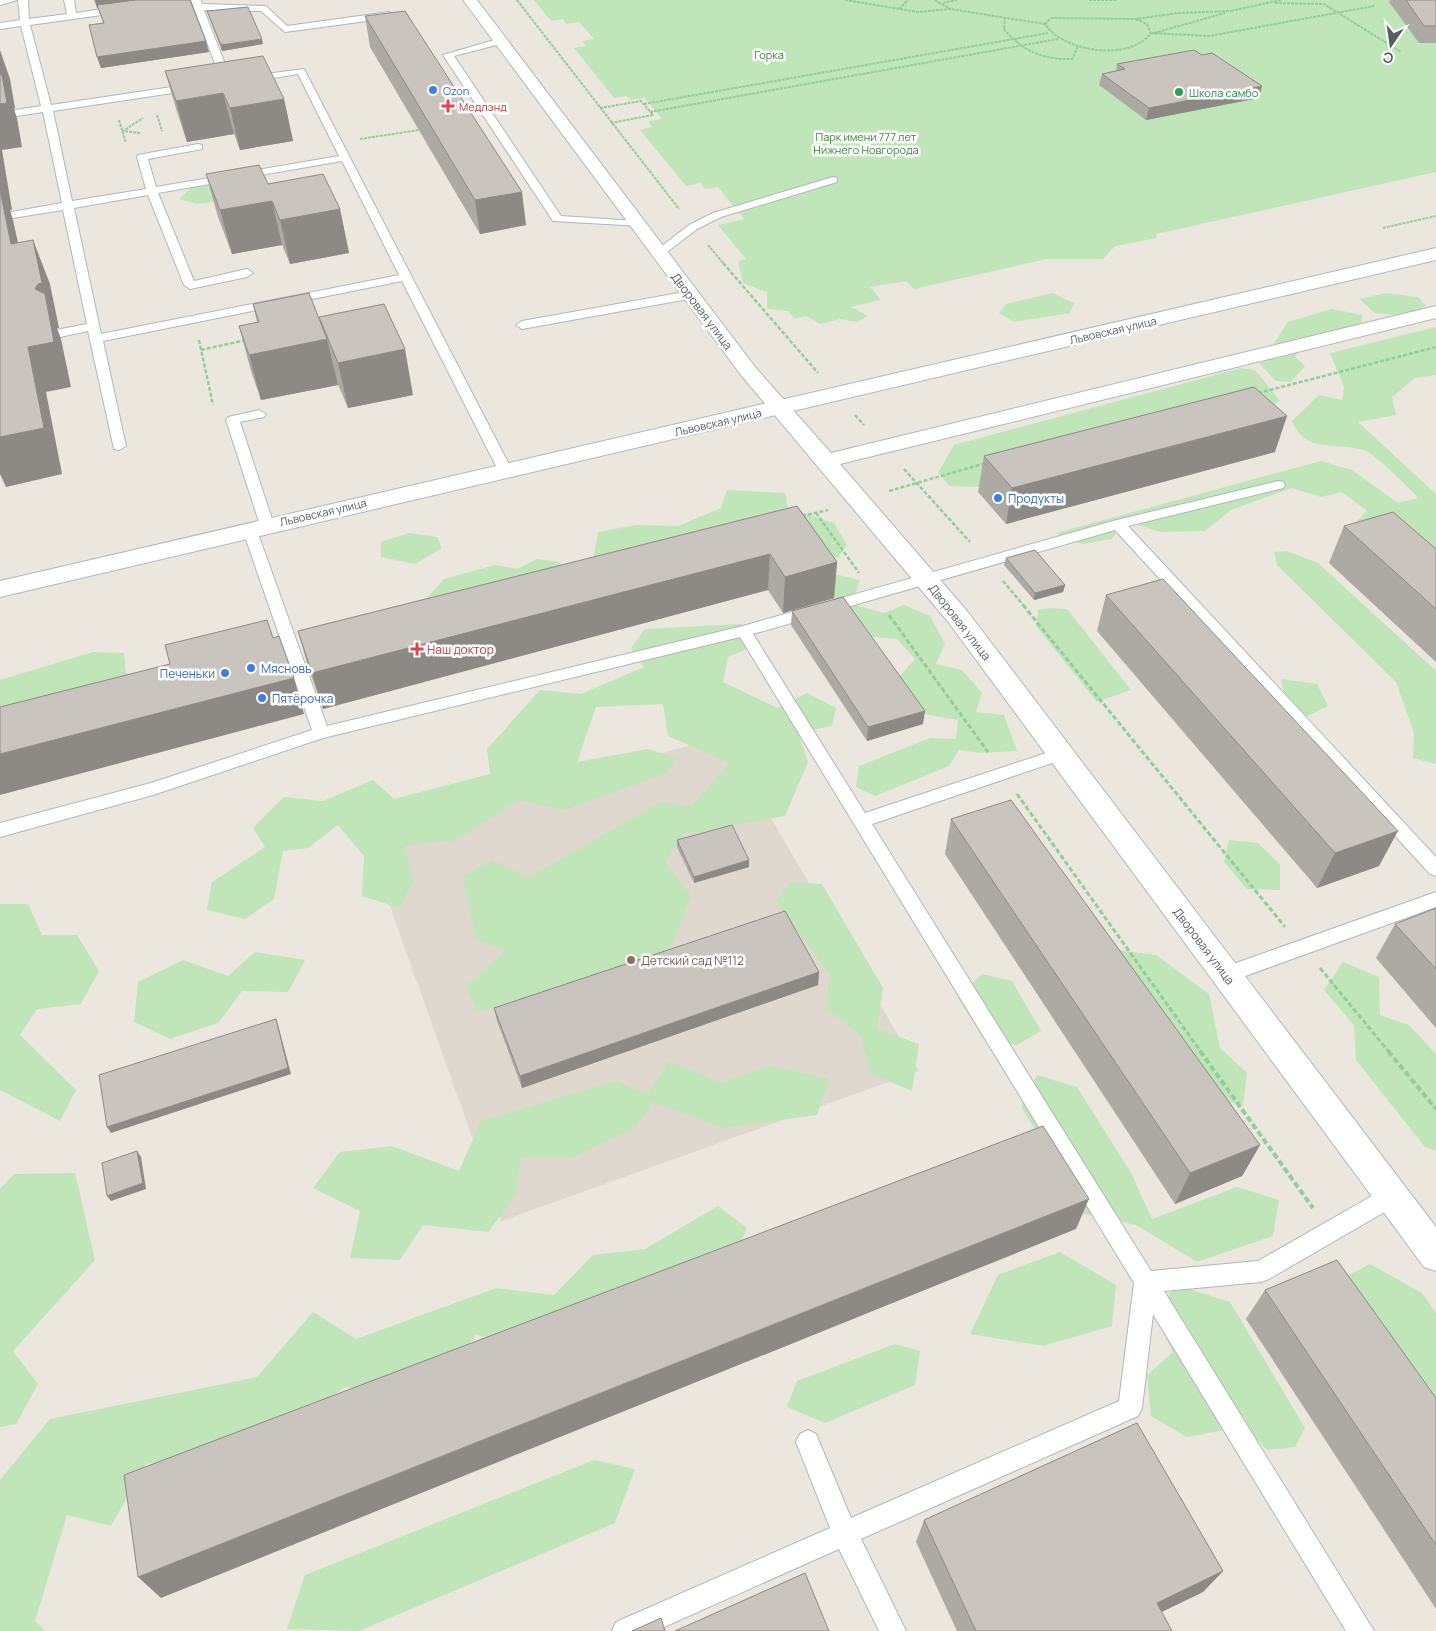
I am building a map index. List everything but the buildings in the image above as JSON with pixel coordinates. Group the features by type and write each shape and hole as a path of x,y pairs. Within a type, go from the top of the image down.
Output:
{"street":[{"name":"Дворовая улица","path":"470,0 748,371 958,618 1436,1256"},
{"name":"Львовская улица","path":"0,589 258,527 781,408 1436,254"},
{"path":"826,461 1436,312"}],"lane":[{"path":"0,2 12,0"},
{"path":"22,0 25,22 47,108 94,333 120,446"},
{"path":"70,0 72,16"},
{"path":"402,15 285,29 263,8 192,2 222,83 301,71 343,158 505,470"},
{"path":"0,26 136,7"},
{"path":"501,41 448,55 557,219 636,224"},
{"path":"16,113 200,86"},
{"path":"198,147 142,158 152,191 190,285 247,273"},
{"path":"0,217 343,158"},
{"path":"658,253 693,227 717,214 833,180"},
{"path":"60,333 94,333 194,319 406,277"},
{"path":"522,325 690,295"},
{"path":"286,301 292,315"},
{"path":"259,414 233,420 258,527 321,733"},
{"path":"0,830 153,789 321,733 744,631 1118,524 1278,485"},
{"path":"1118,524 1436,869"},
{"path":"744,631 1361,1631"},
{"path":"860,821 1061,754"},
{"path":"1226,975 1436,899"},
{"path":"1145,1282 1261,1271 1392,1196"},
{"path":"625,1631 1130,1408 1145,1282"},
{"path":"808,1442 845,1534 893,1631"}],"path":[{"path":"517,0 693,227 837,395 987,561 1302,948 1436,1109"},
{"path":"845,0 918,12 950,9 1045,24"},
{"path":"862,3 865,0"},
{"path":"899,9 908,0"},
{"path":"935,0 943,3 950,9"},
{"path":"943,3 957,0"},
{"path":"1090,0 1116,0"},
{"path":"1275,3 1281,0"},
{"path":"644,104 1048,33 1058,39 1078,46 1102,50 1122,48 1143,42 1151,33 1231,11 1275,3 1324,4 1401,52"},
{"path":"1151,33 1209,36 1374,6"},
{"path":"1045,24 1051,18 1136,19 1178,13 1231,11"},
{"path":"1005,18 1004,30 1011,39 1020,46 1055,60 1072,59 1078,46"},
{"path":"1136,19 1147,24 1151,33"},
{"path":"1045,24 1048,33"},
{"path":"650,112 1058,39"},
{"path":"112,99 130,152 142,158"},
{"path":"600,108 641,101 653,115 611,123"},
{"path":"336,143 419,130"},
{"path":"1383,228 1436,216"},
{"path":"194,319 215,410 233,420"},
{"path":"201,350 249,340"},
{"path":"816,513 1330,1232"}],"shaded area":[{"name":"Детский сад №112","path":"723,736 919,1071 502,1221 365,836"}],"green space":[{"name":"Парк имени 777 лет Нижнего Новгорода","path":"534,0 1436,0 1436,172 1156,234 1157,238 1115,246 1103,259 1047,259 914,289 906,281 870,287 881,300 851,307 868,316 857,322 840,319 821,324 806,316 795,319 788,311 767,309 767,292 743,283 738,261 746,259 718,225 744,219 718,187 705,189 700,183 686,186 640,130 652,127 648,121 662,119 645,98 631,100 626,96 614,98 574,48 586,46 582,41 594,39 579,22 566,24 563,19 551,21"},
{"path":"231,182 250,196 197,204 179,199 191,188"},
{"path":"1052,293 1074,303 1070,313 1014,322 999,313 1006,304"},
{"path":"1386,293 1418,297 1426,306 1406,316 1375,313 1359,299"},
{"path":"1332,309 1362,315 1361,332 1303,348 1295,356 1305,366 1291,382 1276,381 1259,363 1284,355 1274,343 1288,322"},
{"path":"1436,327 1436,375 1415,378 1392,397 1396,415 1358,422 1436,494 1436,594 1354,524 1367,511 1342,492 1321,497 1292,488 1231,510 1205,531 1161,532 1125,521 1112,539 1082,544 1056,533 1321,461 1352,470 1398,503 1418,498 1393,473 1366,451 1314,443 1298,432 1292,421 1319,395 1342,400 1344,387 1330,353"},
{"path":"1241,368 1255,370 1280,401 1248,418 979,487 949,486 938,473 954,445"},
{"path":"727,490 785,493 788,508 834,523 847,545 838,558 819,554 593,560 598,532 636,525 678,526 721,508"},
{"path":"409,533 437,537 442,548 415,564 381,557 381,542"},
{"path":"1287,551 1318,563 1436,671 1436,764 1413,758 1414,733 1396,682 1277,565 1274,552"},
{"path":"537,559 560,562 570,584 419,607 444,579 495,565 517,569"},
{"path":"834,574 860,580 852,604 884,613 904,605 930,616 945,644 936,664 962,670 982,693 976,712 1004,715 1017,751 980,753 959,750 949,766 875,796 856,787 859,766 930,738 956,739 958,720 924,714 900,676 915,659 897,639 823,633 791,610 802,593"},
{"path":"1051,608 1067,609 1131,690 1097,702 1036,626 1038,610"},
{"path":"741,624 761,643 728,657 723,682 778,708 807,693 836,708 832,726 798,733 808,762 785,816 684,834 665,862 691,896 668,954 477,1012 466,986 506,951 476,939 463,877 492,860 528,878 661,802 692,806 730,763 668,736 663,704 596,707 577,762 648,749 677,758 667,773 564,810 519,800 456,840 404,846 413,881 400,908 362,896 364,856 338,825 308,848 283,851 274,899 245,919 207,910 212,882 265,847 253,828 284,797 323,801 373,780 394,799 490,774 487,749 540,690 581,694 644,667 631,648 645,629"},
{"path":"93,652 124,653 126,673 169,682 0,737 0,680"},
{"path":"1281,679 1317,684 1328,706 1291,724"},
{"path":"1229,840 1258,843 1280,865 1280,890 1247,889 1224,862"},
{"path":"791,882 822,884 883,988 877,1029 919,1044 912,1091 870,1073 861,1036 826,1008 830,974 776,901"},
{"path":"0,904 28,904 42,935 77,935 99,971 81,1004 37,1009 20,1035 76,1090 60,1121 0,1090"},
{"path":"1118,950 1156,955 1209,994 1220,1048 1247,1073 1243,1105 1193,1095"},
{"path":"255,952 305,960 288,992 242,991 218,1023 170,1039 134,1022 138,982 183,960 228,976"},
{"path":"1343,962 1379,977 1380,1015 1409,1025 1436,1054 1436,1151 1425,1147 1356,1060 1354,1025 1324,990"},
{"path":"982,974 1012,981 1041,1031 1017,1045 983,1038 958,998"},
{"path":"669,1061 722,1083 768,1066 829,1079 817,1115 723,1128 653,1102 636,1127 572,1158 521,1158 515,1197 488,1232 423,1225 400,1260 350,1258 360,1211 313,1188 340,1152 392,1146 459,1171 481,1121 616,1081 648,1094"},
{"path":"1037,1075 1077,1087 1131,1173 1152,1219 1237,1187 1279,1200 1273,1236 1197,1262 1136,1225 1084,1214 1021,1106"},
{"path":"75,1173 95,1260 13,1351 38,1384 16,1424 0,1427 0,1189 14,1174"},
{"path":"718,1206 747,1228 737,1249 524,1344 476,1335 453,1367 390,1394 346,1387 262,1444 146,1464 111,1526 67,1515 35,1621 45,1631 0,1631 0,1480 50,1419 257,1377 313,1312 356,1339 496,1288 554,1295 593,1255 645,1249"},
{"path":"1060,1252 1116,1285 1112,1326 1043,1346 970,1334 998,1275"},
{"path":"1370,1264 1422,1293 1436,1313 1436,1438 1341,1279"},
{"path":"1176,1285 1230,1302 1305,1428 1295,1447 1267,1450 1245,1426 1187,1437 1151,1416 1147,1375 1173,1352 1155,1316"},
{"path":"895,1344 920,1351 915,1385 825,1423 787,1407 797,1381"},
{"path":"594,1460 635,1469 615,1523 359,1631 287,1629 305,1575"}],"place":[{"name":"Ozon","path":"433,90"},
{"name":"Школа самбо","path":"1179,92"},
{"name":"Медлэнд","path":"448,106"},
{"name":"Продукты","path":"998,498"},
{"name":"Наш доктор","path":"417,649"},
{"name":"Мясновъ","path":"251,668"},
{"name":"Печеньки","path":"225,673"},
{"name":"Пятёрочка","path":"262,698"},
{"name":"Детский сад №112","path":"631,960"}],"park label":[{"name":"Горка","path":"769,54"}]}
